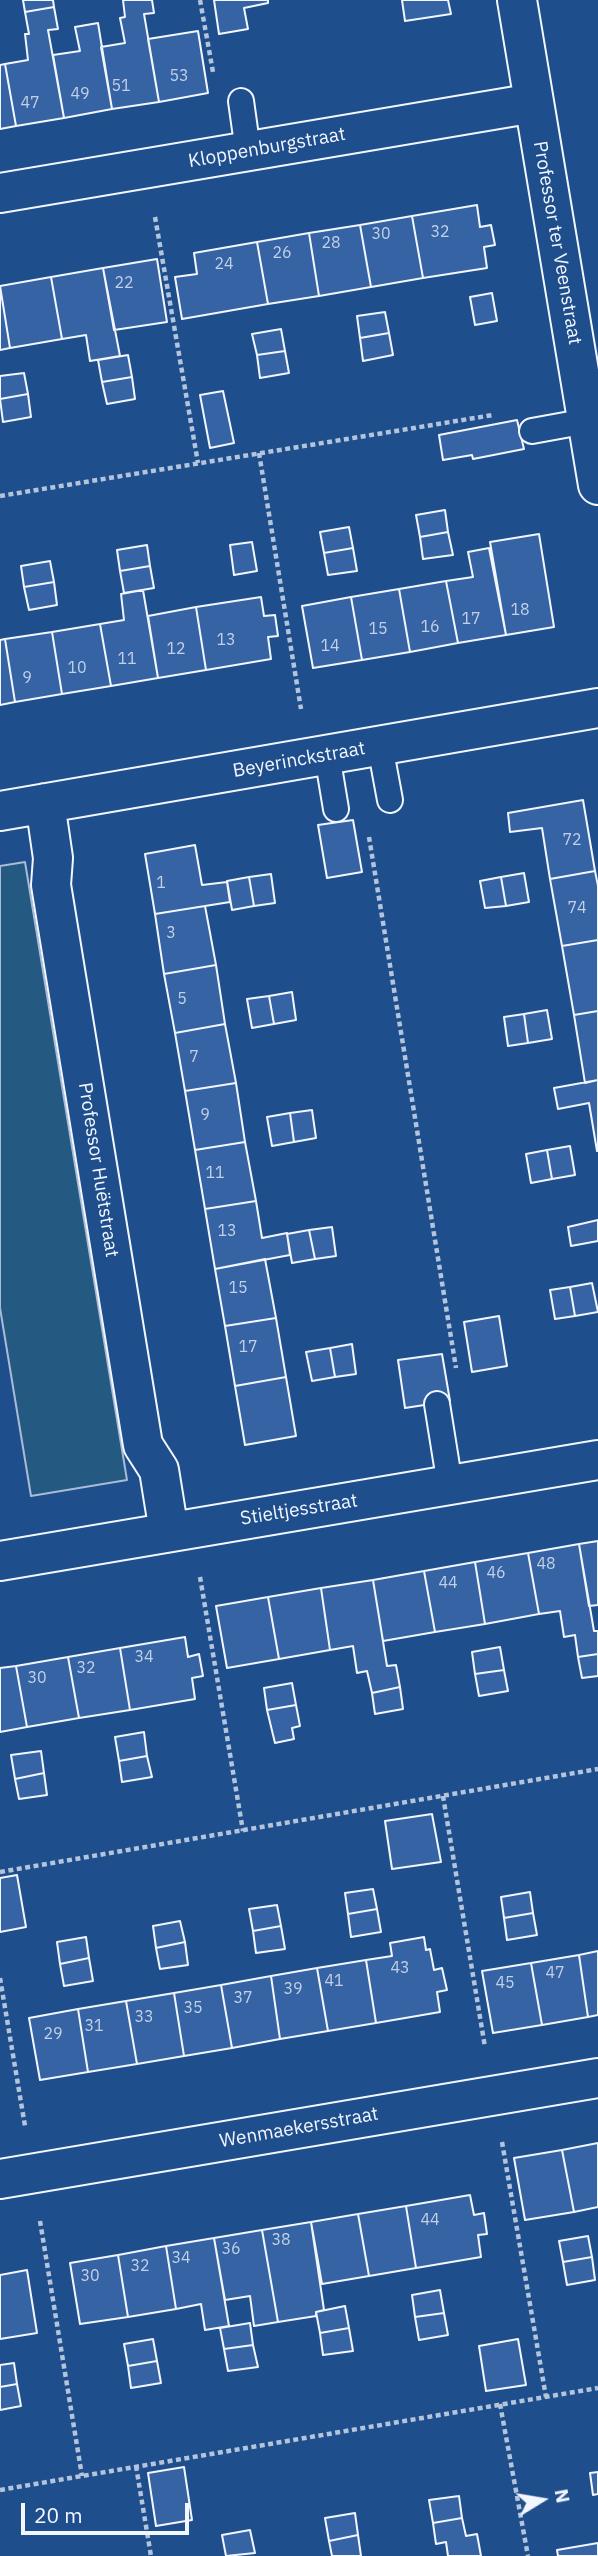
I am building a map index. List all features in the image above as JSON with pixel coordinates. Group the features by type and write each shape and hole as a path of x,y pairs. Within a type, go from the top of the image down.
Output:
{"street":[{"name":"Professor ter Veenstraat","path":"517,0 598,485"},
{"name":"Kloppenburgstraat","path":"0,193 534,103"},
{"name":"Beyerinckstraat","path":"0,811 598,708"},
{"name":"Professor Huëtstraat","path":"45,803 53,858 51,885 143,1445 159,1470 169,1532"},
{"name":"Stieltjesstraat","path":"0,1561 598,1460"},
{"name":"Wenmaekersstraat","path":"0,2179 598,2078"}],"lane":[{"path":"241,101 248,151"},
{"path":"532,431 587,421"},
{"path":"380,746 390,800"},
{"path":"327,755 336,809"},
{"path":"437,1404 450,1485"}],"path":[{"path":"200,0 214,80"},
{"path":"156,218 198,463"},
{"path":"0,496 502,413"},
{"path":"259,453 299,698"},
{"path":"368,831 456,1368"},
{"path":"202,1583 243,1831"},
{"path":"0,1872 598,1769"},
{"path":"443,1796 485,2048"},
{"path":"0,1978 25,2128"},
{"path":"502,2145 546,2397"},
{"path":"41,2224 82,2476"},
{"path":"0,2490 598,2388"},
{"path":"500,2404 528,2556"},
{"path":"136,2466 151,2556"}],"shaded area":[{"path":"25,862 127,1480 31,1496 0,1308 0,866"}],"building":[{"path":"23,0 53,0 54,7 25,12"},
{"path":"123,0 152,0 154,13 144,14 159,102 112,109 101,47 125,43 120,18 125,17"},
{"path":"214,0 268,0 268,3 244,8 248,29 219,34"},
{"path":"402,0 448,0 451,14 405,21"},
{"path":"54,7 58,29 48,30 64,118 16,126 5,64 28,60 25,34 29,34 25,12"},
{"path":"98,23 112,109 64,118 53,55 80,51 75,27"},
{"path":"198,31 208,93 159,102 148,39"},
{"path":"5,64 16,126 0,129 0,65"},
{"path":"477,205 480,227 491,225 495,245 484,247 487,268 423,278 412,216"},
{"path":"412,216 423,278 371,287 360,225"},
{"path":"360,225 371,287 319,296 309,233"},
{"path":"309,233 319,296 268,304 257,242"},
{"path":"257,242 268,304 182,319 175,277 197,274 194,253"},
{"path":"157,259 167,322 114,330 103,268"},
{"path":"103,268 120,356 90,361 86,335 62,339 51,277"},
{"path":"51,277 62,339 10,348 0,286"},
{"path":"0,286 10,348 0,350"},
{"path":"492,293 497,321 475,325 470,297"},
{"path":"385,312 389,333 360,338 357,316"},
{"path":"281,329 285,351 257,355 252,334"},
{"path":"389,333 393,355 363,361 360,338"},
{"path":"285,351 289,373 260,378 257,355"},
{"path":"128,355 132,377 102,382 98,360"},
{"path":"24,373 28,394 0,399 0,376"},
{"path":"132,377 135,399 107,404 102,382"},
{"path":"223,391 234,443 210,448 200,395"},
{"path":"28,394 31,417 3,422 0,399"},
{"path":"517,420 524,449 473,459 472,455 443,460 439,435"},
{"path":"445,510 448,532 420,537 416,515"},
{"path":"349,527 353,548 324,553 320,532"},
{"path":"448,532 453,555 423,559 420,537"},
{"path":"539,534 554,627 506,635 490,542"},
{"path":"252,542 257,571 234,575 230,545"},
{"path":"147,545 150,566 120,571 117,550"},
{"path":"353,548 357,571 328,575 324,553"},
{"path":"489,548 506,635 458,643 446,581 473,577 468,552"},
{"path":"50,561 54,582 24,587 21,566"},
{"path":"150,566 154,588 124,593 120,571"},
{"path":"446,581 458,643 410,652 399,589"},
{"path":"54,582 57,605 29,610 24,587"},
{"path":"399,589 410,652 362,660 351,597"},
{"path":"143,590 158,678 111,686 100,624 124,620 121,594"},
{"path":"261,597 264,616 275,615 278,636 268,637 271,659 206,670 196,607"},
{"path":"351,597 362,660 313,668 302,606"},
{"path":"196,607 206,670 158,678 148,616"},
{"path":"100,624 111,686 62,694 52,632"},
{"path":"52,632 62,694 15,702 5,639"},
{"path":"5,639 15,702 0,705 0,640"},
{"path":"583,800 595,871 550,879 542,828 510,832 508,813"},
{"path":"353,820 362,872 327,878 318,825"},
{"path":"195,845 202,885 227,882 230,902 155,914 145,854"},
{"path":"595,871 598,886 598,940 562,946 550,879"},
{"path":"524,873 529,902 506,906 501,877"},
{"path":"271,874 275,903 254,906 249,877"},
{"path":"249,877 254,906 232,910 227,881"},
{"path":"501,877 506,906 485,908 480,881"},
{"path":"205,906 216,965 164,974 155,914"},
{"path":"598,940 598,1011 574,1015 562,946"},
{"path":"216,965 225,1024 175,1033 164,974"},
{"path":"292,992 296,1020 274,1024 269,996"},
{"path":"269,996 274,1024 252,1028 247,999"},
{"path":"547,1010 552,1039 528,1043 524,1014"},
{"path":"598,1011 598,1080 585,1083 574,1015"},
{"path":"524,1014 528,1043 508,1046 504,1017"},
{"path":"225,1024 236,1083 185,1091 175,1033"},
{"path":"598,1080 597,1151 589,1103 558,1109 554,1088"},
{"path":"236,1083 245,1142 195,1150 185,1091"},
{"path":"312,1110 316,1138 294,1142 290,1113"},
{"path":"290,1113 294,1142 272,1146 267,1117"},
{"path":"245,1142 256,1201 205,1209 195,1150"},
{"path":"570,1146 575,1175 552,1179 547,1150"},
{"path":"547,1150 552,1179 531,1183 526,1154"},
{"path":"256,1201 262,1238 287,1233 290,1255 215,1269 205,1209"},
{"path":"598,1220 598,1241 571,1246 568,1227"},
{"path":"332,1227 336,1256 315,1259 309,1230"},
{"path":"309,1230 315,1259 292,1263 287,1234"},
{"path":"265,1259 276,1318 225,1326 215,1269"},
{"path":"592,1283 598,1312 575,1316 570,1287"},
{"path":"570,1287 575,1316 555,1319 550,1290"},
{"path":"499,1316 507,1366 472,1372 464,1322"},
{"path":"276,1318 286,1377 235,1386 225,1326"},
{"path":"352,1344 356,1374 335,1377 330,1348"},
{"path":"330,1348 335,1377 312,1381 306,1352"},
{"path":"442,1354 450,1401 405,1408 398,1360"},
{"path":"286,1377 296,1436 245,1445 235,1386"},
{"path":"598,1541 598,1605 589,1606 579,1544"},
{"path":"579,1544 594,1631 598,1631 598,1654 578,1657 575,1635 564,1637 560,1611 539,1614 528,1553"},
{"path":"528,1553 539,1614 485,1624 475,1562"},
{"path":"475,1562 485,1624 435,1632 424,1571"},
{"path":"424,1571 435,1632 383,1641 373,1580"},
{"path":"373,1580 387,1666 396,1665 400,1687 372,1693 367,1671 357,1673 353,1646 330,1650 321,1588"},
{"path":"321,1588 330,1650 279,1659 268,1597"},
{"path":"268,1597 279,1659 227,1668 216,1606"},
{"path":"185,1637 188,1657 199,1654 203,1676 192,1678 195,1699 130,1710 120,1648"},
{"path":"500,1647 504,1670 475,1674 472,1652"},
{"path":"120,1648 130,1710 79,1718 68,1657"},
{"path":"598,1654 598,1676 582,1678 578,1657"},
{"path":"68,1657 79,1718 27,1727 16,1666"},
{"path":"16,1666 27,1727 0,1732 0,1668"},
{"path":"504,1670 508,1691 479,1696 475,1674"},
{"path":"292,1683 296,1705 267,1710 264,1688"},
{"path":"400,1687 403,1709 375,1714 372,1693"},
{"path":"296,1705 300,1726 292,1728 294,1739 275,1743 267,1710"},
{"path":"144,1732 147,1756 119,1761 115,1737"},
{"path":"41,1751 44,1773 15,1779 11,1755"},
{"path":"147,1756 152,1777 122,1782 119,1761"},
{"path":"44,1773 47,1795 19,1799 15,1779"},
{"path":"432,1814 441,1862 392,1869 385,1821"},
{"path":"17,1875 26,1927 0,1932 0,1878"},
{"path":"373,1889 377,1909 348,1914 345,1893"},
{"path":"530,1892 533,1913 504,1918 501,1897"},
{"path":"277,1905 281,1926 253,1931 249,1909"},
{"path":"377,1909 381,1932 351,1937 348,1914"},
{"path":"533,1913 537,1935 507,1940 504,1918"},
{"path":"180,1921 185,1942 156,1948 153,1926"},
{"path":"281,1926 285,1949 256,1953 253,1931"},
{"path":"86,1937 89,1958 60,1964 57,1942"},
{"path":"424,1937 426,1950 430,1949 434,1970 442,1968 447,1990 437,1992 440,2012 376,2023 366,1960 392,1956 390,1943"},
{"path":"185,1942 188,1965 160,1969 156,1948"},
{"path":"598,1951 598,2015 588,2017 579,1955"},
{"path":"579,1955 588,2017 542,2025 531,1963"},
{"path":"89,1958 93,1981 64,1986 60,1964"},
{"path":"366,1960 376,2023 328,2031 317,1968"},
{"path":"531,1963 542,2025 493,2033 482,1971"},
{"path":"317,1968 328,2031 280,2039 271,1976"},
{"path":"271,1976 280,2039 232,2048 221,1985"},
{"path":"221,1985 232,2048 184,2056 174,1993"},
{"path":"174,1993 184,2056 137,2064 126,2001"},
{"path":"126,2001 137,2064 88,2072 78,2009"},
{"path":"78,2009 88,2072 40,2080 29,2018"},
{"path":"598,2143 598,2207 574,2212 562,2150"},
{"path":"562,2150 574,2212 525,2220 514,2158"},
{"path":"470,2195 474,2215 484,2213 487,2234 478,2235 481,2257 416,2268 406,2206"},
{"path":"406,2206 416,2268 369,2276 358,2214"},
{"path":"358,2214 369,2276 322,2284 311,2222"},
{"path":"311,2222 324,2310 316,2312 316,2316 278,2322 262,2230"},
{"path":"262,2230 278,2322 254,2326 250,2296 225,2300 214,2238"},
{"path":"588,2236 592,2257 563,2262 559,2241"},
{"path":"214,2238 229,2326 205,2330 201,2304 176,2309 166,2246"},
{"path":"166,2246 176,2309 128,2317 118,2255"},
{"path":"118,2255 128,2317 80,2324 70,2263"},
{"path":"592,2257 595,2280 567,2285 563,2262"},
{"path":"27,2270 37,2333 0,2339 0,2275"},
{"path":"440,2290 444,2313 415,2317 412,2295"},
{"path":"345,2306 349,2328 320,2333 316,2312"},
{"path":"444,2313 448,2335 419,2340 415,2317"},
{"path":"250,2323 253,2345 224,2349 220,2328"},
{"path":"349,2328 353,2351 323,2355 320,2333"},
{"path":"153,2339 157,2361 128,2366 124,2344"},
{"path":"518,2339 526,2385 486,2391 479,2346"},
{"path":"253,2345 258,2367 228,2371 224,2349"},
{"path":"157,2361 161,2383 131,2388 128,2366"},
{"path":"14,2363 17,2384 0,2387 0,2365"},
{"path":"17,2384 21,2406 0,2410 0,2387"},
{"path":"184,2467 192,2520 156,2526 148,2473"},
{"path":"598,2472 598,2494 593,2495 590,2473"},
{"path":"459,2496 462,2518 433,2523 429,2500"},
{"path":"355,2513 358,2535 329,2541 325,2518"},
{"path":"462,2518 466,2536 477,2534 481,2556 448,2556 446,2542 436,2544 433,2523"},
{"path":"250,2530 255,2553 226,2556 222,2535"},
{"path":"358,2535 361,2556 332,2556 329,2541"},
{"path":"598,2543 598,2556 558,2556 557,2550"}]}
